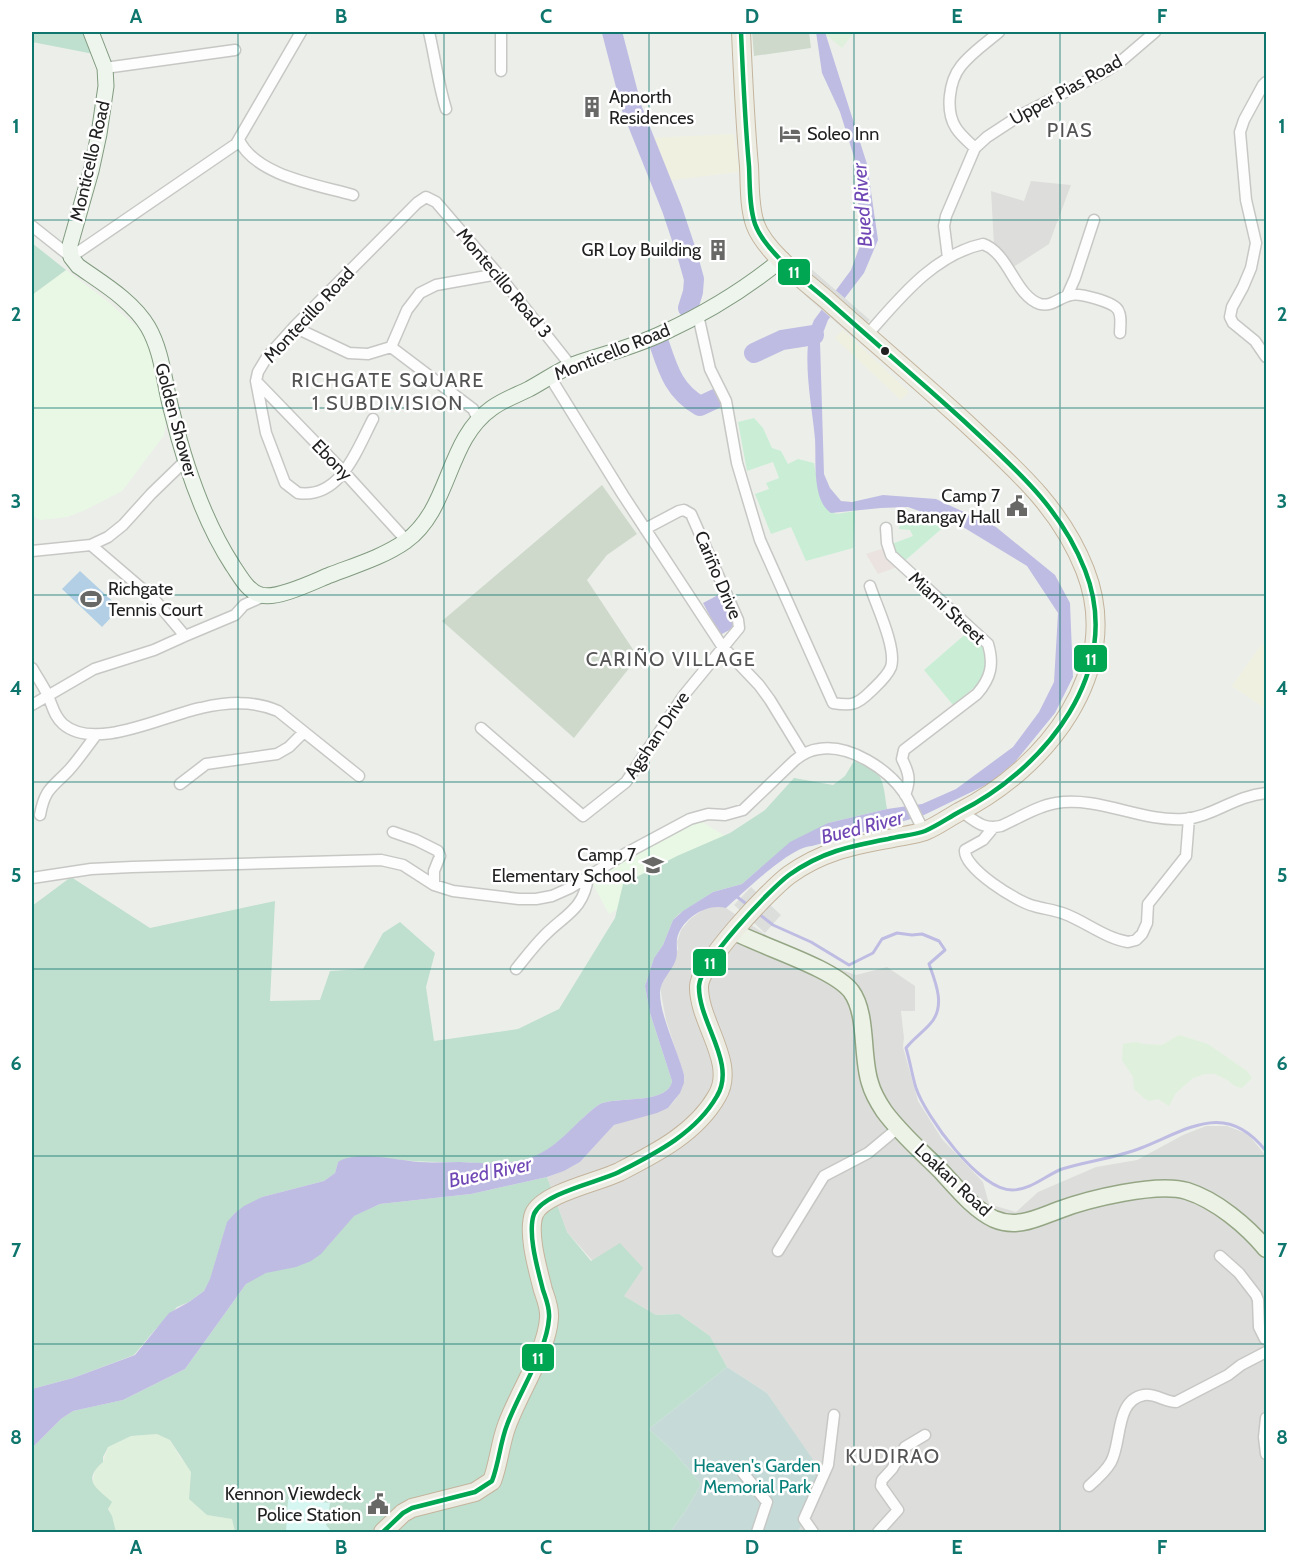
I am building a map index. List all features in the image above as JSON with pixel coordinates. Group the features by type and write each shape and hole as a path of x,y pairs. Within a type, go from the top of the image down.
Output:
{"highway":[{"path":"383,1533 412,1508 475,1492 492,1480 505,1429 544,1344 550,1314 532,1244 534,1214 544,1201 615,1174 662,1149 692,1128 719,1095 724,1079 721,1059 700,1003 699,980 708,964 764,899 787,877 810,862 839,848 921,827 961,811 994,793 1028,765 1068,717 1081,690 1097,631 1094,599 1085,570 1055,514 1042,496 800,276 761,237 754,219 745,123 741,32"}],"main road":[{"name":"Monticello Road","path":"71,257 70,245 99,134 106,86 105,68 91,32"},
{"name":"Golden Shower","path":"71,257 78,266 136,311 148,328 157,348 184,462 203,507 228,558 248,586 264,596"},
{"name":"Monticello Road","path":"264,596 304,586 387,553 406,540 429,518 456,455 478,419 494,407 571,366 625,349 664,333 698,315 757,278 782,259"},
{"name":"Loakan Road","path":"735,932 824,971 850,990 860,1012 866,1063 872,1089 885,1113 979,1208 993,1218 1009,1224 1031,1221 1104,1196 1170,1188 1187,1191 1207,1199 1241,1225 1266,1249"}],"street":[{"path":"32,226 71,257 234,146 301,32"},
{"path":"429,32 435,55 438,83 446,109"},
{"path":"501,32 501,71"},
{"path":"948,258 946,216 975,148 956,129 953,122 950,108 951,88 959,68 999,32"},
{"name":"Upper Pias Road","path":"975,148 998,129 1019,116 1120,62 1155,32"},
{"path":"105,68 235,50"},
{"path":"1266,82 1244,120 1240,132 1246,200 1256,243 1251,268 1232,307 1230,317 1240,330 1260,346 1266,357"},
{"path":"239,140 245,152 262,165 353,195"},
{"name":"Montecillo Road","path":"373,418 338,480 325,488 303,493 294,491 282,476 266,433 256,381 267,357 417,202 426,197 436,202"},
{"name":"Montecillo Road 3","path":"436,202 498,274 571,366"},
{"path":"1067,296 1094,220"},
{"path":"864,333 912,287 948,258 977,246 989,246 994,250 1033,300 1048,305 1067,296 1080,295 1114,305 1119,312 1120,333"},
{"path":"294,327 349,353 368,354 391,347 407,310 420,293 436,285 498,274"},
{"path":"698,315 710,369 726,401 737,463 759,540 833,703 850,706 861,699 883,679 891,665 892,658 887,636 870,586"},
{"path":"391,347 473,410 478,419"},
{"name":"Cariño Drive","path":"550,377 645,529 722,646 770,700 803,754"},
{"name":"Ebony","path":"256,381 406,540"},
{"path":"32,551 91,544 116,531 184,462"},
{"name":"Cariño Drive","path":"645,529 679,511 684,510 691,514 738,620 739,628 722,646"},
{"name":"Miami Street","path":"886,528 891,555 988,644 992,662 990,675 977,694 904,750 902,759 909,773 910,783 907,799"},
{"path":"91,544 154,599 186,636"},
{"path":"32,705 94,669 154,650 235,615 244,604 264,596"},
{"name":"Agshan Drive","path":"481,728 583,816 626,782 684,695 722,646"},
{"path":"32,668 48,697 54,714 71,730 96,735 113,733 200,708 239,703 264,705 278,711 359,776"},
{"path":"180,784 206,764 277,754 289,747 304,732"},
{"path":"40,814 44,799 53,784 68,771 96,735"},
{"path":"32,878 91,869 381,860 403,865 434,885 467,894 536,899 552,896 570,888 690,819 708,814 725,815 743,810 794,761 803,754 817,749 843,752 873,763 887,774 907,799 921,827"},
{"path":"961,811 980,825 993,828 1054,803 1067,802 1083,802 1154,818 1189,818 1208,813 1237,799 1266,793"},
{"path":"993,828 983,840 965,850 965,857 976,870 1015,898 1033,906 1065,914 1092,928 1128,942 1136,940 1142,934 1147,923 1147,908 1150,901 1186,856 1189,818"},
{"path":"393,832 416,840 440,853 434,871 434,885"},
{"path":"516,969 545,934 576,908 583,897 588,877"},
{"path":"778,1251 824,1176 868,1153 898,1128"},
{"path":"1220,1256 1239,1273 1256,1295 1259,1327 1266,1342"},
{"path":"1266,1310 1263,1314 1266,1342"},
{"path":"1089,1486 1113,1460 1122,1419 1129,1404 1136,1397 1147,1394 1176,1402 1266,1352"},
{"path":"813,1533 804,1520 828,1465 834,1415"},
{"path":"1266,1418 1264,1437 1266,1454"},
{"path":"878,1533 898,1510 884,1492 881,1486 882,1480 892,1469 905,1447 925,1435"},
{"path":"743,1473 767,1502 757,1533"}],"shaded area":[{"path":"32,32 85,32 99,55 32,42"},
{"path":"752,32 809,32 811,48 754,56"},
{"path":"825,32 854,32 842,48"},
{"path":"734,134 739,172 663,181 649,138"},
{"path":"1031,181 1071,185 1049,244 1012,268 994,246 991,191 1024,201"},
{"path":"32,243 66,270 32,295"},
{"path":"66,270 107,301 148,337 168,408 164,435 122,491 67,517 40,520 32,515 32,295"},
{"path":"843,330 909,392 901,400 835,338"},
{"path":"602,485 637,534 607,555 587,580 638,657 574,738 442,621"},
{"path":"887,547 900,566 878,574 866,554"},
{"name":"Richgate Tennis Court","path":"80,571 120,608 102,627 62,589"},
{"path":"1262,644 1266,648 1266,709 1232,686"},
{"path":"854,761 871,767 877,772 883,784 887,809 828,823 764,865 742,884 713,892 673,920 663,945 654,958 645,986 650,1013 672,1081 662,1094 600,1104 551,1148 522,1161 485,1163 370,1157 346,1159 338,1162 335,1173 324,1181 262,1197 235,1213 227,1223 210,1280 204,1291 189,1302 177,1307 134,1355 73,1378 32,1389 32,906 71,877 150,928 275,901 270,1001 320,1000 330,971 363,969 383,933 400,922 435,953 426,987 434,1041 518,1029 559,1009 615,918 623,884 677,856 730,833 765,810 794,778 833,785 845,776"},
{"name":"Camp 7 Elementary School","path":"697,819 733,841 609,914 591,880"},
{"path":"716,905 726,908 772,939 820,962 856,975 887,967 915,986 915,1011 901,1011 903,1047 918,1101 942,1139 983,1182 989,1204 1016,1212 1038,1192 1096,1167 1137,1160 1183,1135 1206,1126 1227,1126 1248,1134 1266,1156 1266,1532 798,1532 824,1477 767,1393 727,1367 710,1336 679,1314 656,1315 624,1296 567,1232 547,1177 580,1162 614,1125 668,1108 680,1092 684,1075 666,1020 660,988 678,949 677,942 681,930 690,919 707,907"},
{"path":"1179,1035 1208,1044 1247,1071 1252,1078 1242,1088 1215,1074 1205,1074 1193,1078 1176,1093 1169,1106 1158,1099 1149,1101 1134,1089 1133,1077 1122,1060 1123,1044 1136,1042 1162,1045"},
{"path":"547,1177 567,1232 591,1261 620,1243 643,1268 624,1296 656,1315 679,1314 710,1336 727,1367 649,1429 674,1452 701,1484 670,1532 235,1532 232,1519 207,1515 189,1499 191,1472 170,1440 157,1434 131,1436 108,1447 103,1462 93,1474 94,1484 112,1502 108,1509 116,1532 32,1532 32,1448 61,1419 73,1411 123,1400 185,1369 246,1284 256,1277 327,1247 353,1216 380,1204 471,1194"},
{"path":"158,1434 170,1440 181,1459 187,1463 191,1472 189,1499 207,1515 232,1519 235,1532 116,1532 105,1496 96,1491 93,1481 95,1470 103,1462 108,1447 131,1436"},
{"path":"288,1499 330,1503 326,1525 332,1532 286,1532"}],"green space":[{"path":"754,418 763,428 772,448 781,451 788,464 798,459 814,463 820,497 836,514 855,511 853,548 806,561 791,527 771,534 755,494 769,489 766,483 779,478 773,462 747,471 738,422"},
{"path":"901,512 925,516 947,524 900,565 889,545 913,536 910,530 899,529"},
{"path":"969,631 987,647 985,676 953,705 924,670"},
{"name":"Heaven's Garden Memorial Park","path":"727,1367 767,1393 825,1477 798,1532 670,1532 701,1484 674,1452 649,1429"}],"water":[{"name":"Bued River","path":"816,32 825,32 867,164 878,240 864,273 828,320 820,341 824,474 830,488 841,501 852,502 883,495 936,499 996,527 1055,575 1070,603 1073,677 1055,713 1015,762 990,783 922,816 803,848 768,871 726,908 704,910 686,922 678,935 675,962 660,991 662,1010 684,1075 680,1093 668,1108 614,1125 580,1162 547,1177 471,1194 380,1204 354,1216 321,1254 311,1261 296,1267 266,1273 246,1284 185,1369 123,1400 73,1411 61,1419 32,1448 32,1389 73,1378 135,1355 169,1313 204,1291 210,1279 227,1222 244,1206 262,1197 324,1181 335,1173 338,1162 346,1158 366,1156 419,1162 497,1163 524,1160 551,1147 600,1104 662,1094 672,1081 650,1013 645,986 654,958 663,945 673,920 713,892 742,884 790,842 828,823 887,809 922,804 956,789 1013,747 1039,712 1054,682 1058,613 1027,566 963,527 908,507 831,513 820,498 816,481 815,439 807,362 810,333 814,320 851,270 861,243 855,160 840,112 822,73"},
{"path":"720,594 737,626 720,635 703,603"}],"pier":[{"path":"808,266 870,320 854,338 792,284"},
{"path":"751,887 781,915 765,933 734,905"}],"waterway":[{"path":"612,32 632,109 672,209 694,279 688,308"},
{"path":"754,353 782,340 814,335"},
{"path":"659,343 669,371 684,394 700,406 715,399"},
{"path":"736,896 749,906"},
{"path":"759,914 773,925 811,942 849,965 873,953 882,939 897,933 922,934 939,941 945,950 929,964 938,995 938,1010 930,1024 906,1048 913,1078 922,1101 955,1150 984,1178 999,1187 1012,1190 1026,1188 1062,1169 1131,1151 1206,1123 1236,1126 1251,1135 1266,1151"}],"transit line":[{"name":"11","path":"383,1532 403,1513 412,1508 475,1492 492,1481 507,1425 538,1358 547,1331 549,1311 532,1241 532,1222 539,1207 560,1194 619,1172 674,1141 698,1121 717,1096 722,1083 720,1056 704,1014 699,986 702,975 723,945 767,895 801,867 824,855 848,847 925,831 991,793 1021,770 1047,743 1069,713 1085,680 1094,644 1095,608 1085,570 1075,547 1049,507 1018,472 965,422 786,265 760,235 753,217 751,203 741,32"}],"place":[{"name":"Apnorth Residences","path":"592,107"},
{"name":"Soleo Inn","path":"790,134"},
{"name":"GR Loy Building","path":"718,250"},
{"name":"Camp 7 Barangay Hall","path":"1017,506"},
{"name":"Richgate Tennis Court","path":"91,599"},
{"name":"Camp 7 Elementary School","path":"653,865"},
{"name":"Kennon Viewdeck Police Station","path":"378,1504"}],"district":[{"name":"PIAS","path":"1070,130"},
{"name":"RICHGATE SQUARE 1 SUBDIVISION","path":"388,392"},
{"name":"CARIÑO VILLAGE","path":"671,659"},
{"name":"KUDIRAO","path":"893,1456"}]}
